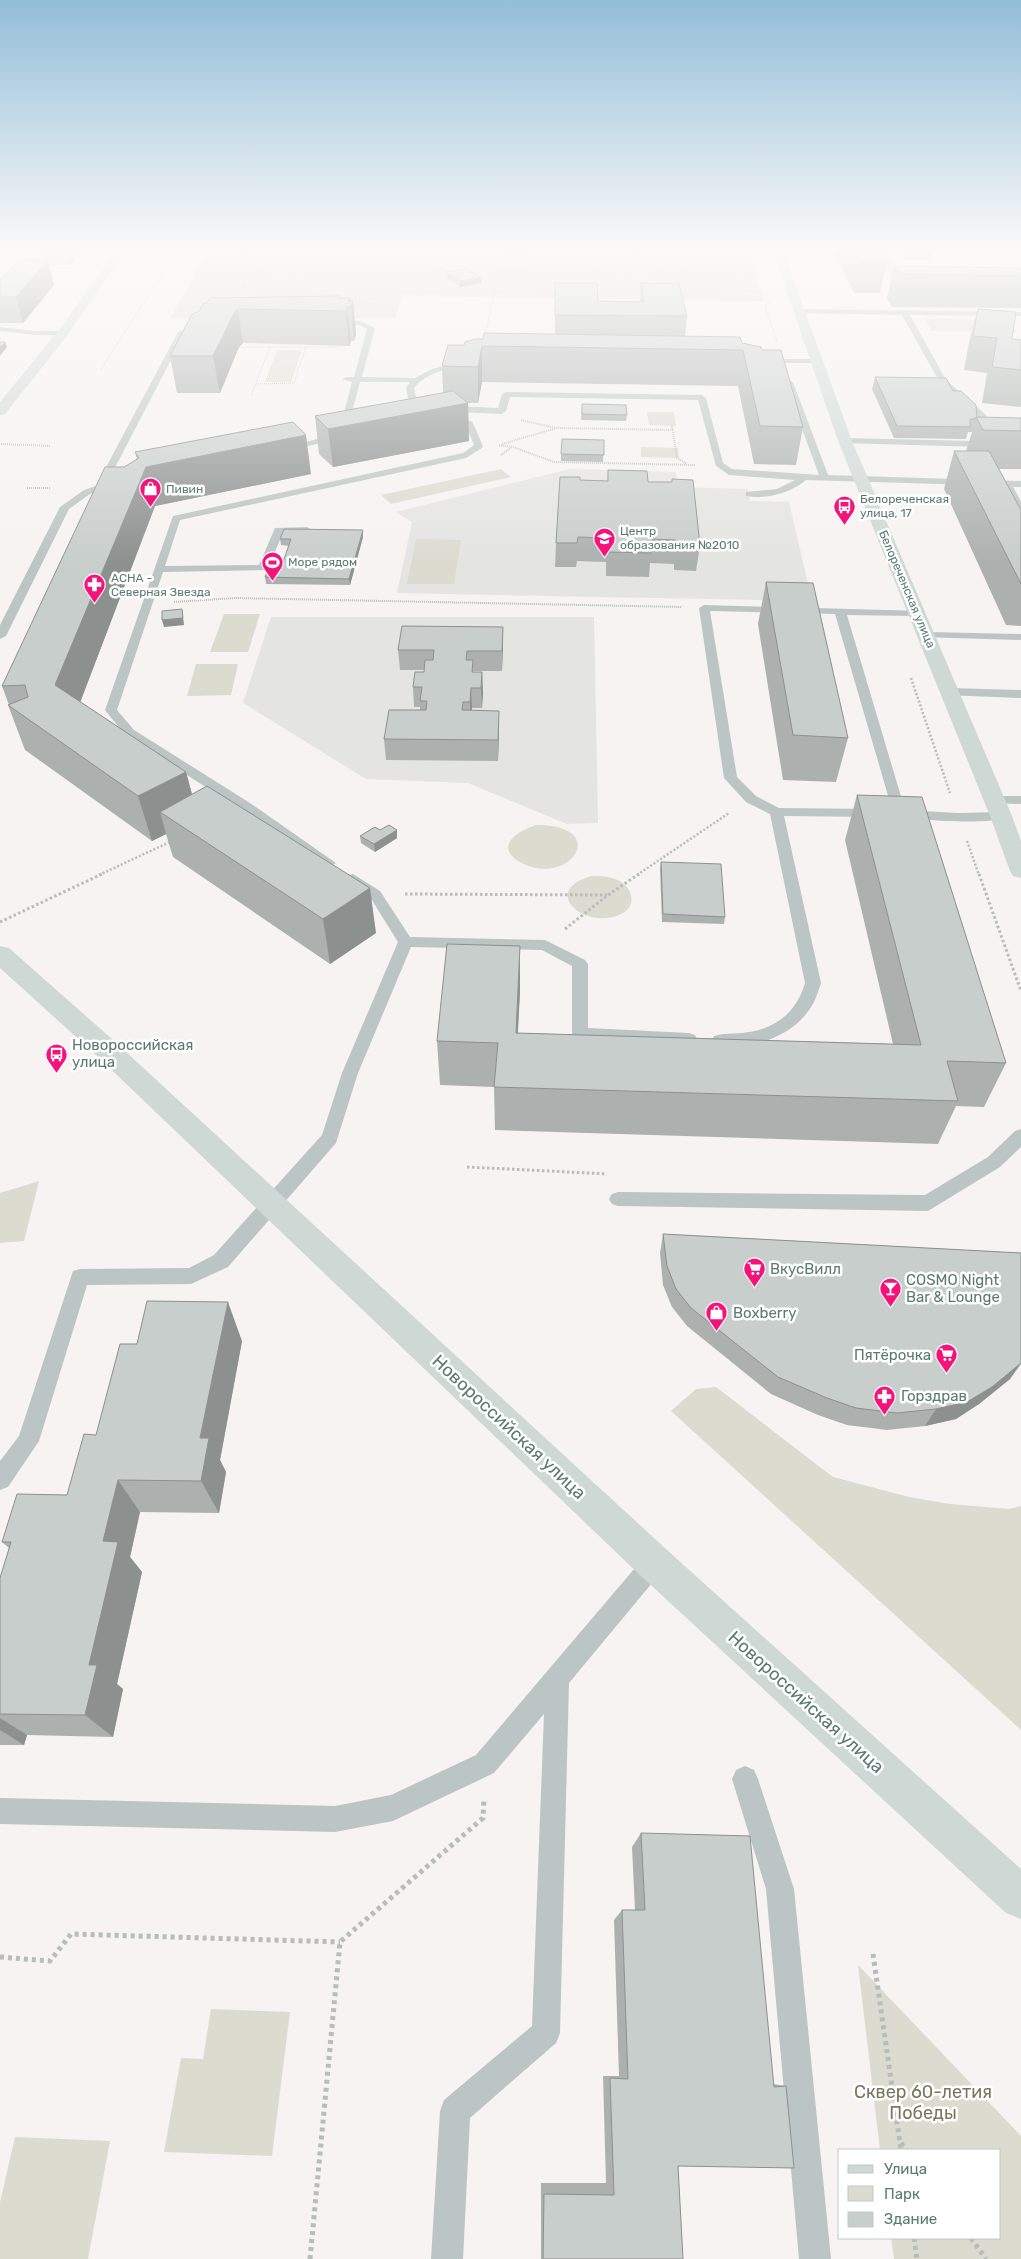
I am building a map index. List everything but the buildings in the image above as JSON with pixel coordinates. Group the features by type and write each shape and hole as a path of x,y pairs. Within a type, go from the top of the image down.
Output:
{"street":[{"path":"0,411 47,353"},
{"name":"Белореченская улица","path":"814,353 845,441 998,808 1021,871"},
{"name":"Новороссийская улица","path":"0,954 104,1047 654,1563 1021,1898"}],"lane":[{"path":"99,487 171,353"},
{"path":"274,450 346,435 365,353"},
{"path":"928,353 943,381 962,396 983,417 991,432 987,445"},
{"path":"488,357 470,360 427,373 416,380 410,388 414,407 426,412 456,410 502,411 506,394 595,400 702,398 711,439 720,467 729,472 748,475 1021,484"},
{"path":"817,361 748,363 789,382 824,477"},
{"path":"345,379 416,380"},
{"path":"406,942 375,894 245,806 130,733 110,710 176,518 466,455 479,446 469,423 421,422"},
{"path":"845,441 1021,445"},
{"path":"749,494 776,492 792,487 804,477"},
{"path":"0,636 65,507 77,498 99,487 128,480"},
{"path":"1007,484 1021,510"},
{"path":"158,569 263,568 278,530 318,531"},
{"path":"917,614 704,608 731,778 751,798 776,812 900,813 958,817 998,808 1021,800"},
{"path":"840,611 900,813"},
{"path":"926,635 1021,637"},
{"path":"950,692 1021,694"},
{"path":"406,942 545,944 580,964 580,1033 737,1041 768,1035 792,1018 807,1002 813,983 776,812"},
{"path":"0,1479 28,1441 80,1277 191,1276 221,1261 330,1138 350,1073 406,942"},
{"path":"618,1199 928,1203 994,1162 1021,1136"},
{"path":"0,1811 335,1819 393,1808 485,1764 654,1563"},
{"path":"447,2259 455,2111 546,2033 557,1679"},
{"path":"745,1779 780,1889 815,2259"}],"path":[{"path":"102,369 112,353"},
{"path":"251,396 268,353"},
{"path":"256,384 294,383 304,353"},
{"path":"502,411 521,420 557,428 673,430"},
{"path":"479,446 501,444 557,428"},
{"path":"1,444 51,446"},
{"path":"501,444 554,462 720,467"},
{"path":"146,604 235,598 704,608"},
{"path":"545,944 608,895 751,798"},
{"path":"0,922 177,838"},
{"path":"375,894 608,895"},
{"path":"467,1168 619,1174 618,1199"},
{"path":"0,1957 50,1961 72,1934 340,1942 483,1818 485,1764"},
{"path":"310,2259 340,1942"},
{"path":"873,1954 901,2149"},
{"path":"900,2142 905,2149"},
{"path":"914,2239 917,2259"},
{"path":"972,2239 986,2259"}],"shaded area":[{"name":"Центр образования №2010","path":"570,469 676,472 677,487 748,489 750,501 789,502 812,601 397,593 412,522 396,512"},
{"path":"271,617 594,617 598,823 567,824 468,783 366,779 243,703"}],"green space":[{"path":"276,353 301,353 291,382 265,382"},
{"path":"647,412 674,412 676,426 649,425"},
{"path":"641,447 678,448 679,458 641,457"},
{"path":"501,469 511,477 391,504 381,495"},
{"path":"416,539 461,540 454,584 407,584"},
{"path":"224,614 260,614 248,652 210,652"},
{"path":"196,664 238,664 231,695 187,696"},
{"path":"536,825 560,828 573,835 578,844 575,854 566,863 553,868 536,868 518,861 511,855 508,849 509,844 517,834"},
{"path":"592,876 612,878 626,886 631,896 629,907 619,915 606,918 593,917 581,913 572,906 568,898 569,890 577,882"},
{"path":"39,1181 24,1241 0,1243 0,1193"},
{"path":"716,1387 833,1477 909,1497 950,1504 1009,1509 1021,1506 1021,1730 671,1411 696,1389"},
{"name":"Сквер 60-летия Победы","path":"858,1965 1021,2136 1021,2259 894,2259 891,2239 1001,2239 1001,2149 880,2149"},
{"path":"211,2009 290,2012 272,2156 164,2152 181,2058 203,2059"},
{"path":"15,2137 110,2141 88,2259 0,2259 0,2202"}],"place":[{"name":"Пивин","path":"150,508"},
{"name":"Белореченская улица, 17","path":"844,525"},
{"name":"Центр образования №2010","path":"604,557"},
{"name":"Море рядом","path":"272,581"},
{"name":"АСНА - Северная Звезда","path":"95,604"},
{"name":"Новороссийская улица","path":"56,1073"},
{"name":"ВкусВилл","path":"754,1288"},
{"name":"COSMO Night Bar & Lounge","path":"890,1308"},
{"name":"Boxberry","path":"717,1332"},
{"name":"Пятёрочка","path":"947,1374"},
{"name":"Горздрав","path":"885,1415"}]}
